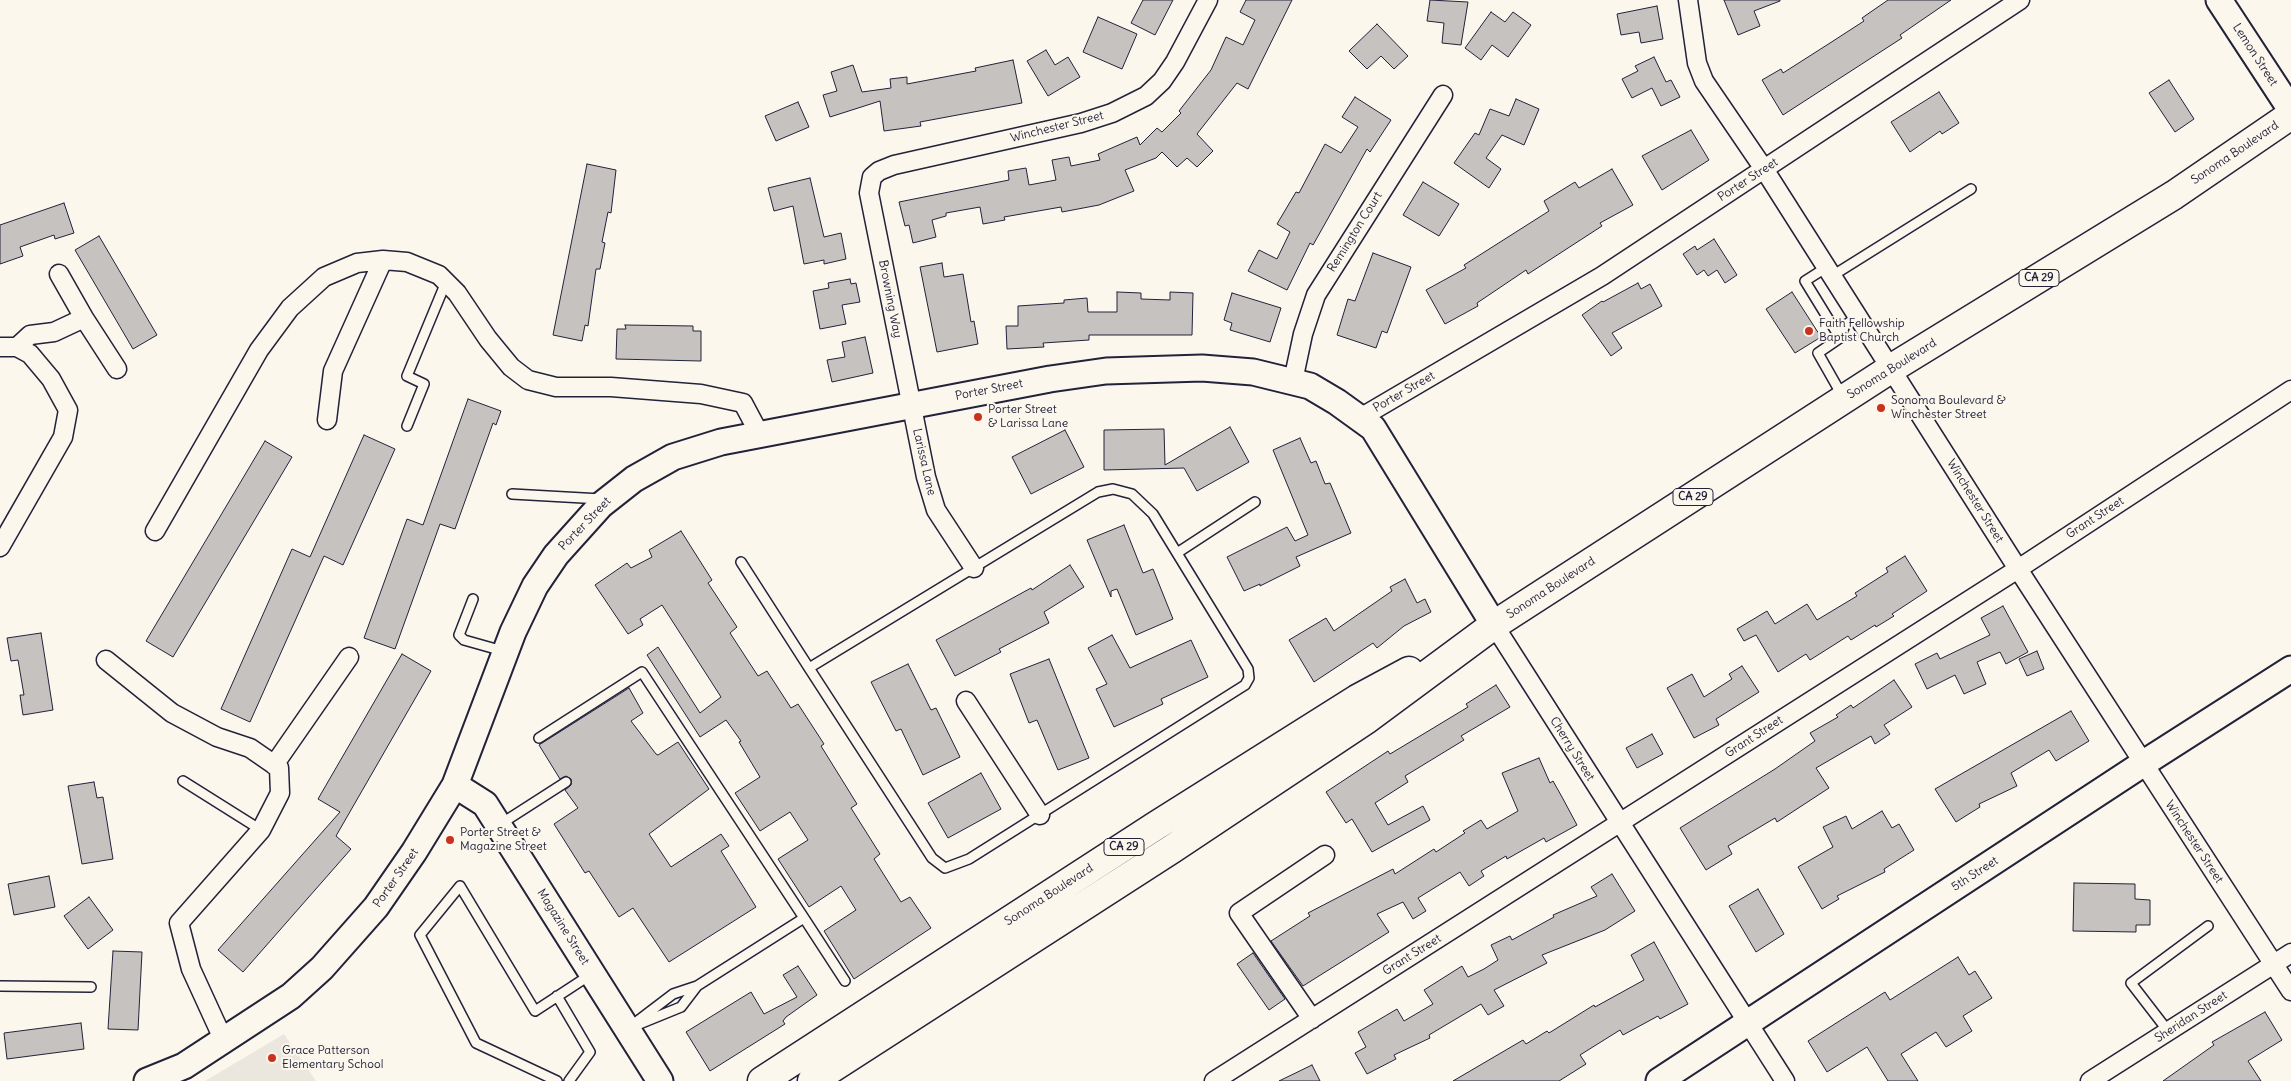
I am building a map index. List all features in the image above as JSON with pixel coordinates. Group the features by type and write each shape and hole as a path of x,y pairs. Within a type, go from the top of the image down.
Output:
{"main road":[{"name":"Sonoma Boulevard","path":"820,1079 1359,725 1494,625 1892,368 2174,194 2291,115"},
{"name":"Sonoma Boulevard","path":"762,1081 1140,836 1357,700 1494,625"}],"street":[{"name":"Winchester Street","path":"868,193 872,177 879,171 894,165 1080,123 1112,113 1146,96 1162,81 1175,62 1208,0"},
{"name":"Winchester Street","path":"1688,0 1696,63 1704,81 1764,169 2018,569 2291,991"},
{"name":"Porter Street","path":"147,1081 184,1066 291,996 322,968 376,907 414,852 455,785 506,651 535,586 556,555 601,505 634,479 673,457 721,442 1050,379 1106,371 1202,368 1252,372 1310,386 1360,418 1602,276 2020,0"},
{"name":"Lemon Street","path":"2219,0 2291,110"},
{"name":"Remington Court","path":"1293,381 1303,334 1316,295 1443,95"},
{"name":"Browning Way","path":"868,193 911,405"},
{"path":"328,420 333,371 383,260"},
{"path":"155,531 259,350 290,308 324,277 357,263 383,260 407,262 439,275 457,293 488,339 511,367 528,380 556,387 611,387 701,394 744,403 760,435"},
{"path":"59,274 84,318 117,368"},
{"path":"8,347 30,335 54,332 84,318"},
{"path":"0,547 63,437 68,410 51,379 30,354 8,347"},
{"name":"Grant Street","path":"1214,1081 2018,569 2291,390"},
{"name":"Larissa Lane","path":"911,405 926,478 936,510 974,568"},
{"name":"Cherry Street","path":"1360,418 1372,428 1619,824 1784,1081"},
{"path":"274,765 349,657"},
{"path":"106,660 172,713 217,737 250,748 279,768 280,793 261,830 179,923 192,969 224,1041"},
{"name":"5th Street","path":"1659,1081 2144,763 2291,669"},
{"path":"966,702 1040,815"},
{"name":"Magazine Street","path":"455,785 485,804 660,1081"},
{"path":"1312,1019 1239,913 1326,855"},
{"name":"Sheridan Street","path":"2090,1081 2291,953"}],"lane":[{"path":"1840,338 1805,282 1829,271 1972,189"},
{"path":"407,426 424,384 407,376 446,282"},
{"path":"1844,399 1818,352 1840,338 1844,325 1858,317"},
{"path":"742,562 809,668 932,858 945,868 969,860 1245,685 1249,678 1248,669 1153,514 1132,494 1113,489 1098,492 809,668"},
{"path":"512,494 609,499"},
{"path":"1177,553 1256,502"},
{"path":"473,599 459,635 464,640 506,651"},
{"path":"539,738 642,672 845,981"},
{"path":"183,782 261,830"},
{"path":"498,825 566,782"},
{"path":"556,1081 476,1043 420,935 460,886 535,1011 592,973"},
{"path":"627,1029 673,994 697,986 804,918"},
{"path":"2168,1032 2131,982 2208,926"},
{"path":"0,986 91,987"},
{"path":"627,1029 681,1007 697,986"},
{"path":"557,996 590,1052 569,1081"}],"shaded area":[{"name":"Grace Patterson Elementary School","path":"284,1034 316,1081 205,1081"}],"building":[{"path":"1143,0 1173,0 1155,35 1131,23"},
{"path":"1246,0 1292,0 1248,89 1237,83 1197,134 1213,151 1197,167 1187,158 1177,167 1162,152 1156,158 1125,170 1134,191 1099,205 1062,212 1061,207 1004,217 1005,220 983,224 980,207 946,213 946,216 932,220 936,237 913,243 909,225 905,226 899,202 1009,180 1008,171 1026,168 1029,185 1056,180 1052,160 1069,157 1071,166 1100,160 1098,154 1137,137 1140,145 1157,128 1162,132 1181,113 1179,111 1211,70 1226,37 1243,45 1255,20 1240,12"},
{"path":"1430,0 1468,2 1461,45 1442,43 1444,23 1427,21"},
{"path":"1724,0 1780,1 1754,11 1760,26 1738,35"},
{"path":"1888,0 1951,0 1900,35 1902,38 1783,115 1762,80 1781,69 1783,73 1864,21 1862,18"},
{"path":"1657,6 1663,39 1641,43 1639,32 1621,35 1617,14"},
{"path":"1491,12 1505,22 1513,12 1531,25 1508,57 1492,45 1481,60 1465,48"},
{"path":"1098,17 1137,34 1122,69 1083,52"},
{"path":"1377,24 1408,56 1394,69 1381,56 1367,69 1349,51"},
{"path":"1046,50 1055,65 1068,57 1080,77 1048,96 1027,61"},
{"path":"1654,57 1666,82 1671,80 1680,97 1661,106 1652,88 1632,98 1622,79 1638,71 1635,66"},
{"path":"1013,60 1022,103 920,122 921,126 884,131 880,101 830,117 823,95 837,91 831,72 853,65 862,92 891,88 890,79 907,77 907,84 976,71 975,68"},
{"path":"2169,80 2194,119 2175,132 2149,93"},
{"path":"1939,92 1959,123 1942,134 1940,131 1910,152 1891,122"},
{"path":"1355,97 1391,120 1370,152 1367,149 1313,245 1310,243 1287,290 1248,271 1259,250 1277,259 1290,232 1277,224 1296,192 1299,193 1325,144 1341,153 1358,127 1342,117"},
{"path":"1516,99 1539,109 1524,145 1502,135 1486,158 1501,169 1489,188 1454,163 1475,133 1479,135 1490,109 1509,116"},
{"path":"798,102 809,127 776,141 765,116"},
{"path":"1691,130 1709,160 1662,190 1642,156"},
{"path":"587,164 616,170 611,213 608,212 602,242 605,243 600,269 596,269 588,326 585,325 582,341 553,335"},
{"path":"1612,169 1633,205 1600,223 1602,226 1528,274 1526,270 1477,303 1478,306 1445,324 1426,290 1466,268 1464,265 1549,211 1544,201 1575,182 1579,188"},
{"path":"810,178 824,237 841,233 846,259 824,264 824,260 804,264 793,206 774,211 768,188"},
{"path":"1423,182 1459,204 1439,236 1403,215"},
{"path":"64,203 74,233 55,239 54,235 20,247 23,256 0,264 0,225"},
{"path":"99,236 157,335 133,349 75,250"},
{"path":"1714,239 1737,275 1725,283 1717,270 1708,276 1704,270 1697,275 1683,254 1695,246 1697,250"},
{"path":"1373,253 1411,267 1387,333 1382,331 1376,348 1337,335 1348,299 1355,301"},
{"path":"942,263 944,277 963,274 971,322 974,321 978,344 937,352 920,267"},
{"path":"850,279 851,284 856,283 860,302 842,305 846,324 820,329 813,291 829,288 828,283"},
{"path":"1638,283 1641,289 1650,284 1662,306 1612,333 1622,348 1611,356 1582,315 1602,301"},
{"path":"1117,292 1141,293 1141,299 1170,300 1170,292 1193,293 1192,335 1089,335 1089,340 1043,343 1044,347 1007,349 1006,326 1018,326 1018,306 1064,303 1064,300 1087,298 1088,312 1117,312"},
{"path":"1792,292 1821,337 1795,353 1766,309"},
{"path":"1232,293 1281,308 1270,342 1230,330 1232,323 1224,320"},
{"path":"625,325 693,326 693,331 701,331 701,361 616,359 617,329 626,329"},
{"path":"865,337 873,373 832,382 827,360 845,357 842,342"},
{"path":"468,399 501,411 496,425 493,423 455,529 440,524 395,649 364,638 407,519 423,525"},
{"path":"1230,427 1249,462 1197,491 1184,468 1104,470 1104,430 1164,429 1165,465"},
{"path":"1065,430 1084,467 1031,494 1012,457"},
{"path":"364,435 395,449 343,565 324,556 250,722 221,709 292,549 310,557"},
{"path":"1300,438 1311,463 1316,461 1325,484 1330,483 1351,533 1296,557 1300,566 1260,586 1260,584 1244,591 1227,557 1287,527 1295,541 1308,535 1273,450"},
{"path":"265,441 292,457 173,657 146,641"},
{"path":"1124,525 1143,573 1153,569 1173,619 1136,635 1117,589 1111,591 1111,597 1087,540"},
{"path":"681,531 712,580 708,583 737,627 730,633 758,676 767,671 791,708 798,704 824,744 821,746 857,804 851,808 880,854 874,859 901,902 910,897 931,928 854,979 824,931 856,910 841,886 809,907 778,859 808,840 790,812 760,831 735,793 760,777 739,742 741,741 726,720 700,737 647,655 658,647 700,713 721,697 662,605 640,619 643,625 628,634 595,585 627,563 631,568 652,557 649,550"},
{"path":"1905,556 1927,591 1876,627 1875,625 1851,640 1848,636 1810,660 1806,654 1778,672 1756,635 1744,641 1737,629 1767,611 1775,624 1807,604 1817,620 1857,596 1855,593 1888,572 1886,568"},
{"path":"1070,565 1084,587 1044,612 1049,623 999,649 1001,652 955,676 936,640 1031,588 1032,590"},
{"path":"1405,579 1417,603 1425,599 1431,612 1404,626 1377,648 1373,643 1314,682 1289,640 1326,618 1334,631 1392,591 1390,587"},
{"path":"2003,606 2028,652 2006,664 2000,652 1977,662 1986,684 1964,694 1955,675 1927,689 1915,664 1937,653 1940,659 1990,635 1981,618"},
{"path":"41,633 53,710 23,715 20,695 24,695 18,660 11,661 7,638"},
{"path":"1112,635 1130,668 1191,640 1208,677 1161,699 1163,704 1114,727 1096,689 1107,684 1088,648"},
{"path":"2037,651 2044,669 2027,676 2019,659"},
{"path":"402,654 431,671 336,836 351,849 243,972 218,950 340,812 318,799"},
{"path":"1049,659 1089,758 1058,770 1037,720 1029,723 1010,674"},
{"path":"908,664 931,710 936,708 960,757 923,775 901,729 896,731 871,682"},
{"path":"1742,666 1759,692 1716,719 1719,725 1694,738 1667,688 1692,674 1704,697 1732,679 1729,674"},
{"path":"1894,680 1912,707 1884,725 1890,734 1875,744 1871,736 1816,768 1829,788 1777,822 1775,818 1728,846 1732,854 1706,870 1680,828 1775,769 1815,741 1810,733 1838,717 1836,715 1851,705 1853,708"},
{"path":"1496,685 1510,707 1461,736 1464,740 1405,776 1408,782 1375,803 1388,825 1423,806 1430,820 1372,852 1352,819 1346,823 1326,792 1388,751 1390,754 1468,707 1466,704"},
{"path":"629,688 643,713 631,721 656,754 658,755 678,742 709,789 649,834 671,867 721,834 729,846 721,851 756,907 669,962 633,908 619,917 589,871 585,873 554,824 578,808 565,790 571,785 571,779 566,776 560,779 539,745"},
{"path":"2071,711 2089,741 2056,761 2049,750 2011,773 2017,786 1979,804 1980,807 1956,822 1935,789"},
{"path":"1652,734 1663,754 1637,768 1626,748"},
{"path":"1539,758 1550,783 1553,781 1577,825 1546,842 1544,838 1507,859 1506,856 1481,871 1484,876 1469,886 1460,872 1418,898 1426,911 1413,919 1403,902 1377,914 1389,932 1303,986 1271,941 1310,916 1308,913 1393,869 1395,874 1434,849 1436,852 1481,820 1487,829 1518,811 1502,773"},
{"path":"981,773 1001,809 948,838 928,803"},
{"path":"94,782 97,798 103,797 113,859 82,864 68,786"},
{"path":"1882,811 1892,828 1899,824 1914,850 1884,869 1885,872 1837,896 1839,899 1822,909 1798,867 1833,847 1823,827 1846,816 1852,829"},
{"path":"1612,874 1635,911 1605,930 1542,955 1547,963 1494,990 1504,1006 1488,1015 1481,1004 1429,1035 1430,1038 1394,1055 1396,1059 1367,1074 1355,1053 1366,1047 1358,1032 1397,1009 1404,1021 1433,1004 1424,990 1462,966 1468,977 1484,969 1498,960 1491,945 1510,936 1512,940 1554,917 1553,915 1597,896 1591,887"},
{"path":"49,876 55,907 14,915 8,884"},
{"path":"2074,883 2135,884 2135,899 2150,900 2150,925 2136,925 2136,932 2073,931"},
{"path":"1758,889 1784,934 1756,952 1729,906"},
{"path":"89,897 113,930 88,949 64,916"},
{"path":"1654,942 1688,1004 1660,1019 1658,1016 1623,1035 1620,1030 1580,1055 1586,1064 1559,1081 1453,1081 1523,1040 1526,1044 1547,1031 1549,1033 1594,1005 1595,1007 1644,980 1631,955"},
{"path":"113,951 142,952 138,1030 108,1029"},
{"path":"1253,953 1285,999 1269,1010 1237,964"},
{"path":"1958,957 1969,975 1975,971 1992,998 1963,1016 1972,1031 1946,1047 1936,1032 1901,1054 1918,1081 1888,1081 1867,1047 1827,1072 1808,1041 1885,992 1890,1000"},
{"path":"798,966 817,995 786,1017 783,1021 785,1024 710,1071 686,1032 751,992 764,1014 797,997 783,975"},
{"path":"2265,1012 2282,1040 2248,1061 2261,1081 2163,1081 2214,1045 2212,1042"},
{"path":"81,1023 84,1049 7,1059 4,1033"},
{"path":"1312,1065 1320,1081 1279,1081"}],"place":[{"name":"Faith Fellowship Baptist Church","path":"1809,331"},
{"name":"Sonoma Boulevard & Winchester Street","path":"1881,408"},
{"name":"Porter Street & Larissa Lane","path":"978,417"},
{"name":"Porter Street & Magazine Street","path":"450,840"},
{"name":"Grace Patterson Elementary School","path":"272,1058"}]}
